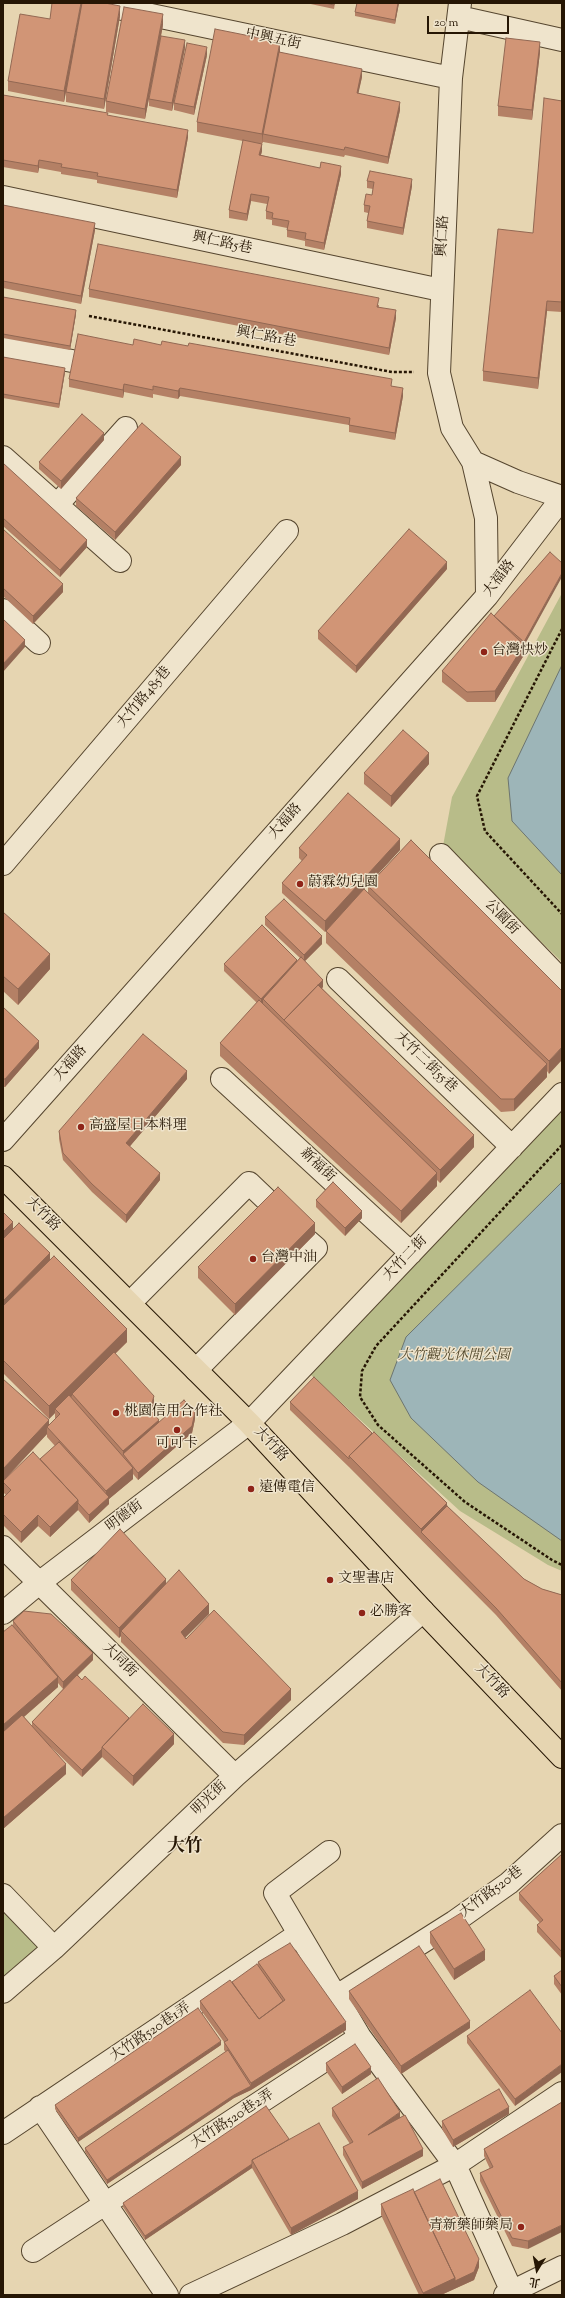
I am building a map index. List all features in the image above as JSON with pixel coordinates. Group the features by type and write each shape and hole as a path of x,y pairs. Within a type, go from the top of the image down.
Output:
{"main road":[{"name":"大竹路","path":"3,1176 249,1423 423,1611 562,1757"}],"street":[{"name":"中興五街","path":"94,3 451,78"},
{"name":"興仁路","path":"460,10 451,78 441,290 439,373 452,428 473,462 486,518 487,596"},
{"path":"460,10 562,40"},
{"name":"興仁路5巷","path":"3,197 441,290"},
{"path":"3,348 72,360"},
{"path":"57,505 126,428"},
{"path":"3,457 120,561"},
{"path":"473,462 518,482 562,498"},
{"name":"大福路","path":"3,1140 487,596 562,498"},
{"name":"大竹路485巷","path":"3,864 287,531"},
{"path":"3,610 39,643"},
{"name":"公園街","path":"440,855 562,981"},
{"name":"大竹二街55巷","path":"338,979 512,1146"},
{"name":"新福街","path":"222,1080 411,1253"},
{"name":"大竹二街","path":"249,1423 562,1094"},
{"path":"130,1303 249,1183 271,1204"},
{"path":"196,1370 316,1248 308,1241"},
{"name":"明德街","path":"3,1613 39,1583 249,1423"},
{"name":"大同街","path":"3,1547 235,1776"},
{"name":"明光街","path":"3,1992 54,1948 235,1776 423,1611"},
{"name":"大竹路520巷","path":"336,1996 454,1922 509,1883 562,1835"},
{"path":"329,1852 275,1893 360,2037 455,2165 509,2293 562,2267"},
{"path":"3,1895 54,1948"},
{"name":"大竹路520巷1弄","path":"3,2133 299,1934"},
{"name":"大竹路520巷2弄","path":"33,2251 360,2037"},
{"path":"191,2295 342,2224 455,2165 562,2093"},
{"path":"40,2107 167,2295"}],"path":[{"name":"興仁路1巷","path":"89,316 392,372 439,373"},
{"path":"562,629 477,796 485,831 562,914"},
{"path":"562,1145 376,1346 362,1371 360,1397 378,1425 465,1502 552,1560 562,1565"}],"green space":[{"path":"562,593 562,962 443,846 452,797"},
{"name":"大竹觀光休閒公園","path":"562,1101 562,1571 548,1565 460,1511 300,1365"},
{"path":"3,1907 41,1947 3,1980"}],"water":[{"path":"562,665 562,875 512,821 508,778"},
{"path":"562,1182 562,1541 478,1482 411,1418 390,1380 406,1337"}],"building":[{"path":"52,3 81,3 64,91 8,81 20,14 50,19"},
{"path":"82,3 105,3 120,6 104,99 66,92"},
{"path":"357,3 398,3 395,20 355,12"},
{"path":"124,7 163,14 145,109 106,101"},
{"path":"215,29 280,42 262,134 197,122"},
{"path":"161,36 185,40 172,103 149,99"},
{"path":"506,38 540,42 532,110 498,106"},
{"path":"187,43 207,47 194,107 174,103"},
{"path":"279,52 362,69 357,93 400,102 388,157 345,147 344,150 263,134"},
{"path":"3,95 108,113 107,115 188,130 177,190 97,176 98,173 61,167 62,164 39,160 38,166 3,160"},
{"path":"544,98 562,101 562,302 547,301 538,378 483,371 498,229 533,233"},
{"path":"243,140 262,144 259,155 320,168 321,162 341,166 324,243 305,239 306,233 287,230 289,221 272,218 273,213 266,211 269,197 251,194 247,214 229,210"},
{"path":"370,171 412,179 403,228 367,221 370,206 364,205 366,194 372,195 374,182 367,181"},
{"path":"3,205 95,223 81,296 3,281"},
{"path":"98,244 379,298 377,307 396,310 389,348 89,289"},
{"path":"3,297 76,310 70,346 3,334"},
{"path":"78,334 133,345 134,339 161,345 162,341 188,346 189,343 392,379 391,386 403,388 395,433 349,425 350,418 180,388 178,391 153,386 153,390 124,384 123,390 69,379"},
{"path":"3,357 65,368 59,404 3,394"},
{"path":"82,414 104,433 61,481 39,462"},
{"path":"142,423 181,457 115,532 76,498"},
{"path":"3,463 87,540 60,570 3,518"},
{"path":"3,529 63,584 33,616 3,588"},
{"path":"409,529 447,562 356,666 318,631"},
{"path":"550,552 562,563 562,573 524,642 494,616"},
{"path":"491,613 524,645 495,691 467,692 442,671"},
{"path":"3,619 25,640 3,664"},
{"path":"403,730 429,753 391,796 364,773"},
{"path":"348,793 400,839 325,921 282,883 307,855 299,848"},
{"path":"411,840 562,991 562,1047 549,1061 368,886"},
{"path":"364,889 547,1064 514,1099 501,1099 326,931"},
{"path":"284,899 322,936 304,955 265,917"},
{"path":"3,912 50,954 18,989 3,976"},
{"path":"262,925 297,960 261,999 224,964"},
{"path":"301,957 323,980 284,1020 263,999"},
{"path":"318,985 474,1135 440,1170 284,1020"},
{"path":"259,1000 437,1173 401,1211 220,1043"},
{"path":"3,1007 39,1041 5,1079 3,1079"},
{"path":"143,1034 187,1071 126,1143 160,1173 126,1215 92,1184 63,1153 59,1131"},
{"path":"333,1182 362,1211 345,1228 316,1200"},
{"name":"台灣中油","path":"278,1187 315,1223 235,1304 198,1267"},
{"path":"3,1212 13,1222 3,1232"},
{"path":"19,1223 50,1253 3,1301 3,1239"},
{"path":"54,1256 127,1329 49,1406 3,1360 3,1306"},
{"name":"桃園信用合作社","path":"114,1352 154,1396 150,1409 159,1420 123,1451 72,1394"},
{"path":"314,1377 372,1433 349,1456 349,1459 290,1402"},
{"path":"3,1379 49,1420 3,1469"},
{"path":"69,1395 133,1468 106,1491 47,1427 60,1414 55,1409"},
{"path":"184,1400 195,1412 192,1426 138,1473 123,1454"},
{"path":"374,1432 447,1503 421,1529 349,1456"},
{"path":"59,1442 109,1497 89,1515 78,1503 78,1500 40,1459"},
{"path":"33,1452 78,1500 50,1527 38,1515 21,1532 3,1514 3,1498 11,1490 3,1481"},
{"path":"447,1506 524,1579 542,1589 562,1595 562,1683 496,1608 421,1532"},
{"path":"120,1529 166,1579 119,1628 71,1580"},
{"path":"179,1570 209,1604 181,1632 186,1639 214,1610 291,1689 244,1735 223,1732 121,1631"},
{"path":"24,1611 51,1614 93,1653 63,1682 13,1621"},
{"path":"12,1625 58,1677 3,1725 3,1632"},
{"path":"77,1675 82,1680 85,1676 129,1718 82,1770 32,1722"},
{"path":"143,1704 174,1734 133,1776 102,1747"},
{"path":"22,1715 66,1764 3,1818 3,1732"},
{"path":"562,1854 562,1952 537,1925 543,1920 519,1893"},
{"path":"461,1913 485,1950 454,1969 430,1932"},
{"path":"290,1943 346,2022 251,2083 224,2042 228,2040 200,2001 230,1980 259,2019 285,2000 258,1962"},
{"path":"419,1946 470,2021 401,2066 349,1991"},
{"path":"257,1964 283,2001 259,2019 232,1982"},
{"path":"562,1970 562,1987 554,1976"},
{"path":"530,1990 562,2033 562,2064 515,2099 467,2036"},
{"path":"198,2008 221,2041 78,2138 55,2105"},
{"path":"355,2044 371,2067 342,2087 326,2063"},
{"path":"228,2050 251,2086 234,2095 107,2180 85,2148"},
{"path":"378,2078 400,2112 368,2135 405,2115 423,2149 362,2182 343,2147 353,2142 332,2108"},
{"path":"499,2089 509,2107 453,2140 442,2121"},
{"path":"562,2102 562,2225 528,2241 512,2238 480,2173 493,2167 484,2149"},
{"path":"266,2106 289,2139 252,2160 252,2164 145,2236 123,2203"},
{"path":"319,2123 358,2191 291,2228 252,2160"},
{"path":"440,2179 479,2259 474,2272 455,2281 455,2278 414,2192"},
{"path":"413,2189 455,2278 423,2293 381,2204"}],"place":[{"name":"台灣快炒","path":"484,652"},
{"name":"蔚霖幼兒園","path":"300,884"},
{"name":"高盛屋日本料理","path":"81,1127"},
{"name":"台灣中油","path":"253,1259"},
{"name":"桃園信用合作社","path":"116,1413"},
{"name":"可可卡","path":"177,1430"},
{"name":"遠傳電信","path":"251,1489"},
{"name":"文聖書店","path":"330,1580"},
{"name":"必勝客","path":"362,1613"},
{"name":"青新藥師藥局","path":"521,2227"}],"district":[{"name":"大竹","path":"185,1848"}]}
